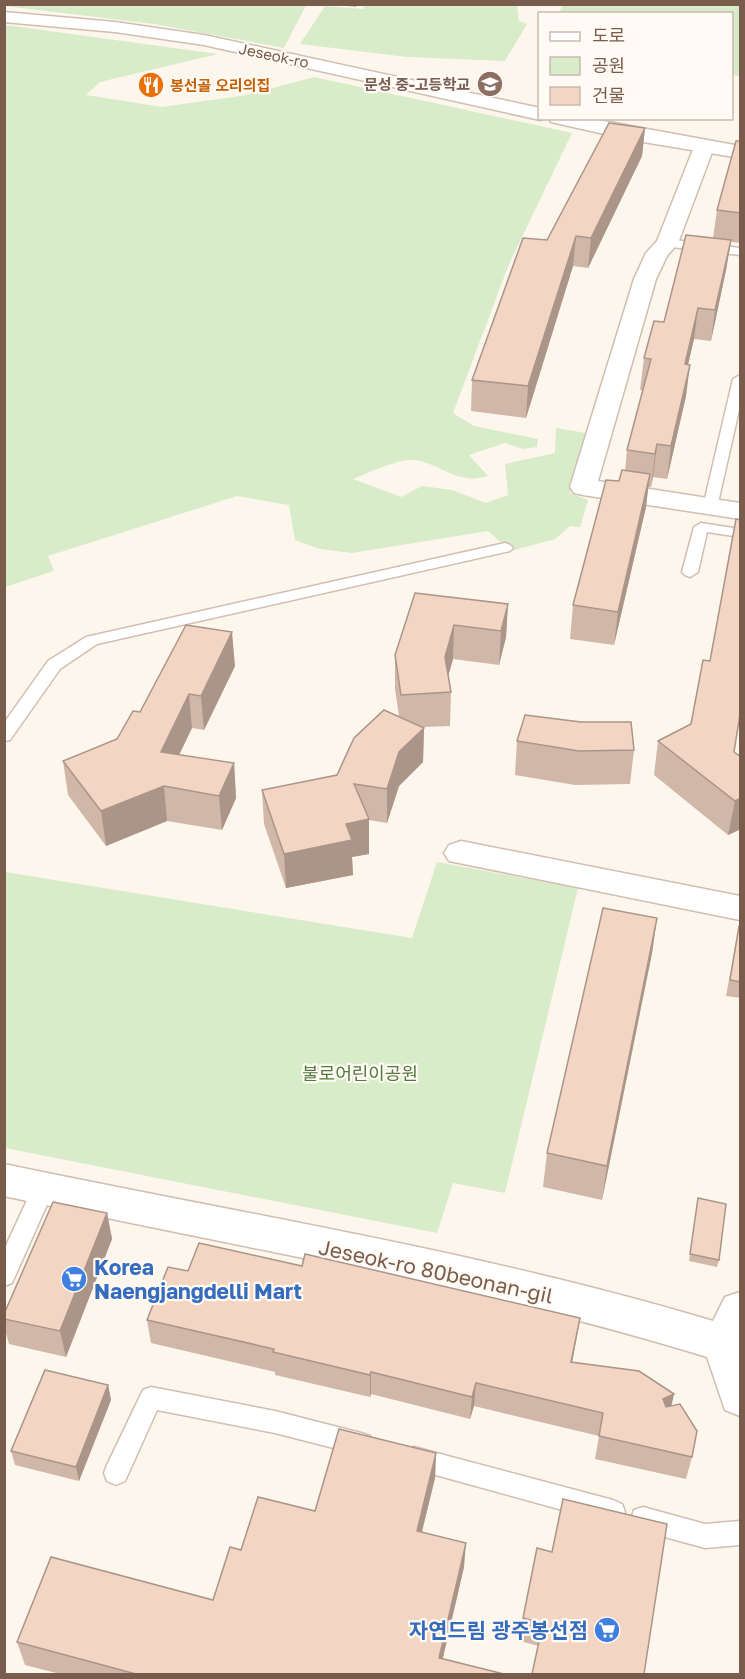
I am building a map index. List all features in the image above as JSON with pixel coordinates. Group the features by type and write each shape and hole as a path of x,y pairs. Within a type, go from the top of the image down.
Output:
{"street":[{"name":"Jeseok-ro","path":"4,16 138,30 212,42 538,114"},
{"path":"568,120 704,147 741,152"},
{"path":"704,147 667,243 657,253 645,279 583,487 741,511"},
{"path":"461,853 741,908"},
{"name":"Jeseok-ro 80beonan-gil","path":"23,1185 457,1273 664,1324 732,1327"},
{"path":"732,1327 741,1396"}],"lane":[{"path":"667,243 741,252"},
{"path":"710,507 741,379"},
{"path":"690,572 701,527 741,532"},
{"path":"4,736 54,664 92,640 505,548"},
{"path":"4,1276 23,1185"},
{"path":"116,1473 151,1398 275,1422 705,1536 741,1533"}],"green space":[{"path":"5,4 306,5 284,48 154,24 5,6"},
{"path":"365,5 517,5 519,21 527,24 505,61 407,57 300,44 325,6 363,9"},
{"path":"563,5 740,5 740,76 733,75 733,12 560,12"},
{"path":"5,25 218,54 100,82 86,95 162,107 247,95 314,77 572,133 509,264 453,413 474,426 538,439 537,447 523,449 505,443 469,455 488,476 477,478 451,474 426,463 410,460 384,466 353,479 401,497 422,486 452,490 486,503 508,495 505,464 555,453 556,428 586,433 570,493 588,500 580,527 570,526 555,539 511,551 488,531 352,553 320,549 295,540 289,505 237,496 48,556 54,571 5,587"},
{"name":"불로어린이공원","path":"437,862 578,888 505,1193 453,1183 437,1233 5,1148 5,872 412,938"}],"building":[{"path":"609,123 645,128 591,238 576,236 528,386 472,380 523,238 547,240"},
{"path":"736,141 741,141 741,213 717,210"},
{"path":"686,235 731,240 715,310 698,308 685,364 690,365 671,446 657,444 655,454 627,450 651,359 644,358 654,321 664,322"},
{"path":"622,470 650,474 618,612 573,605 606,480 619,481"},
{"path":"736,519 741,520 741,708 734,752 741,757 741,798 735,801 658,741 691,724 703,660 710,661"},
{"path":"415,593 508,604 501,631 454,625 445,657 451,692 401,695 395,655"},
{"path":"186,625 232,632 201,696 189,694 161,752 234,763 219,796 164,786 101,811 63,761 117,739 133,711 140,712"},
{"path":"384,710 424,728 399,752 387,789 354,784 369,819 346,824 352,840 284,854 262,790 337,775 354,738"},
{"path":"525,715 581,722 631,722 634,750 579,751 517,741"},
{"path":"603,908 657,918 607,1166 547,1153"},
{"path":"739,926 741,926 741,982 730,980"},
{"path":"698,1198 726,1204 719,1260 690,1254"},
{"path":"53,1202 107,1213 60,1331 4,1319 4,1314"},
{"path":"199,1243 302,1266 305,1254 580,1318 571,1362 639,1371 674,1394 663,1399 666,1407 680,1404 697,1431 692,1457 599,1436 603,1413 476,1383 472,1397 371,1372 370,1375 273,1352 274,1349 147,1320 168,1267 188,1271"},
{"path":"45,1370 108,1385 76,1467 11,1451"},
{"path":"339,1429 436,1453 417,1531 466,1543 439,1658 504,1674 136,1674 17,1642 51,1557 213,1600 230,1547 241,1550 258,1497 315,1511"},
{"path":"563,1499 667,1524 644,1674 532,1674 543,1623 523,1618 537,1548 552,1552"}],"place":[{"name":"문성 중-고등학교","path":"490,84"},
{"name":"봉선골 오리의집","path":"151,85"},
{"name":"Korea Naengjangdelli Mart","path":"74,1279"},
{"name":"자연드림 광주봉선점","path":"607,1630"}]}
